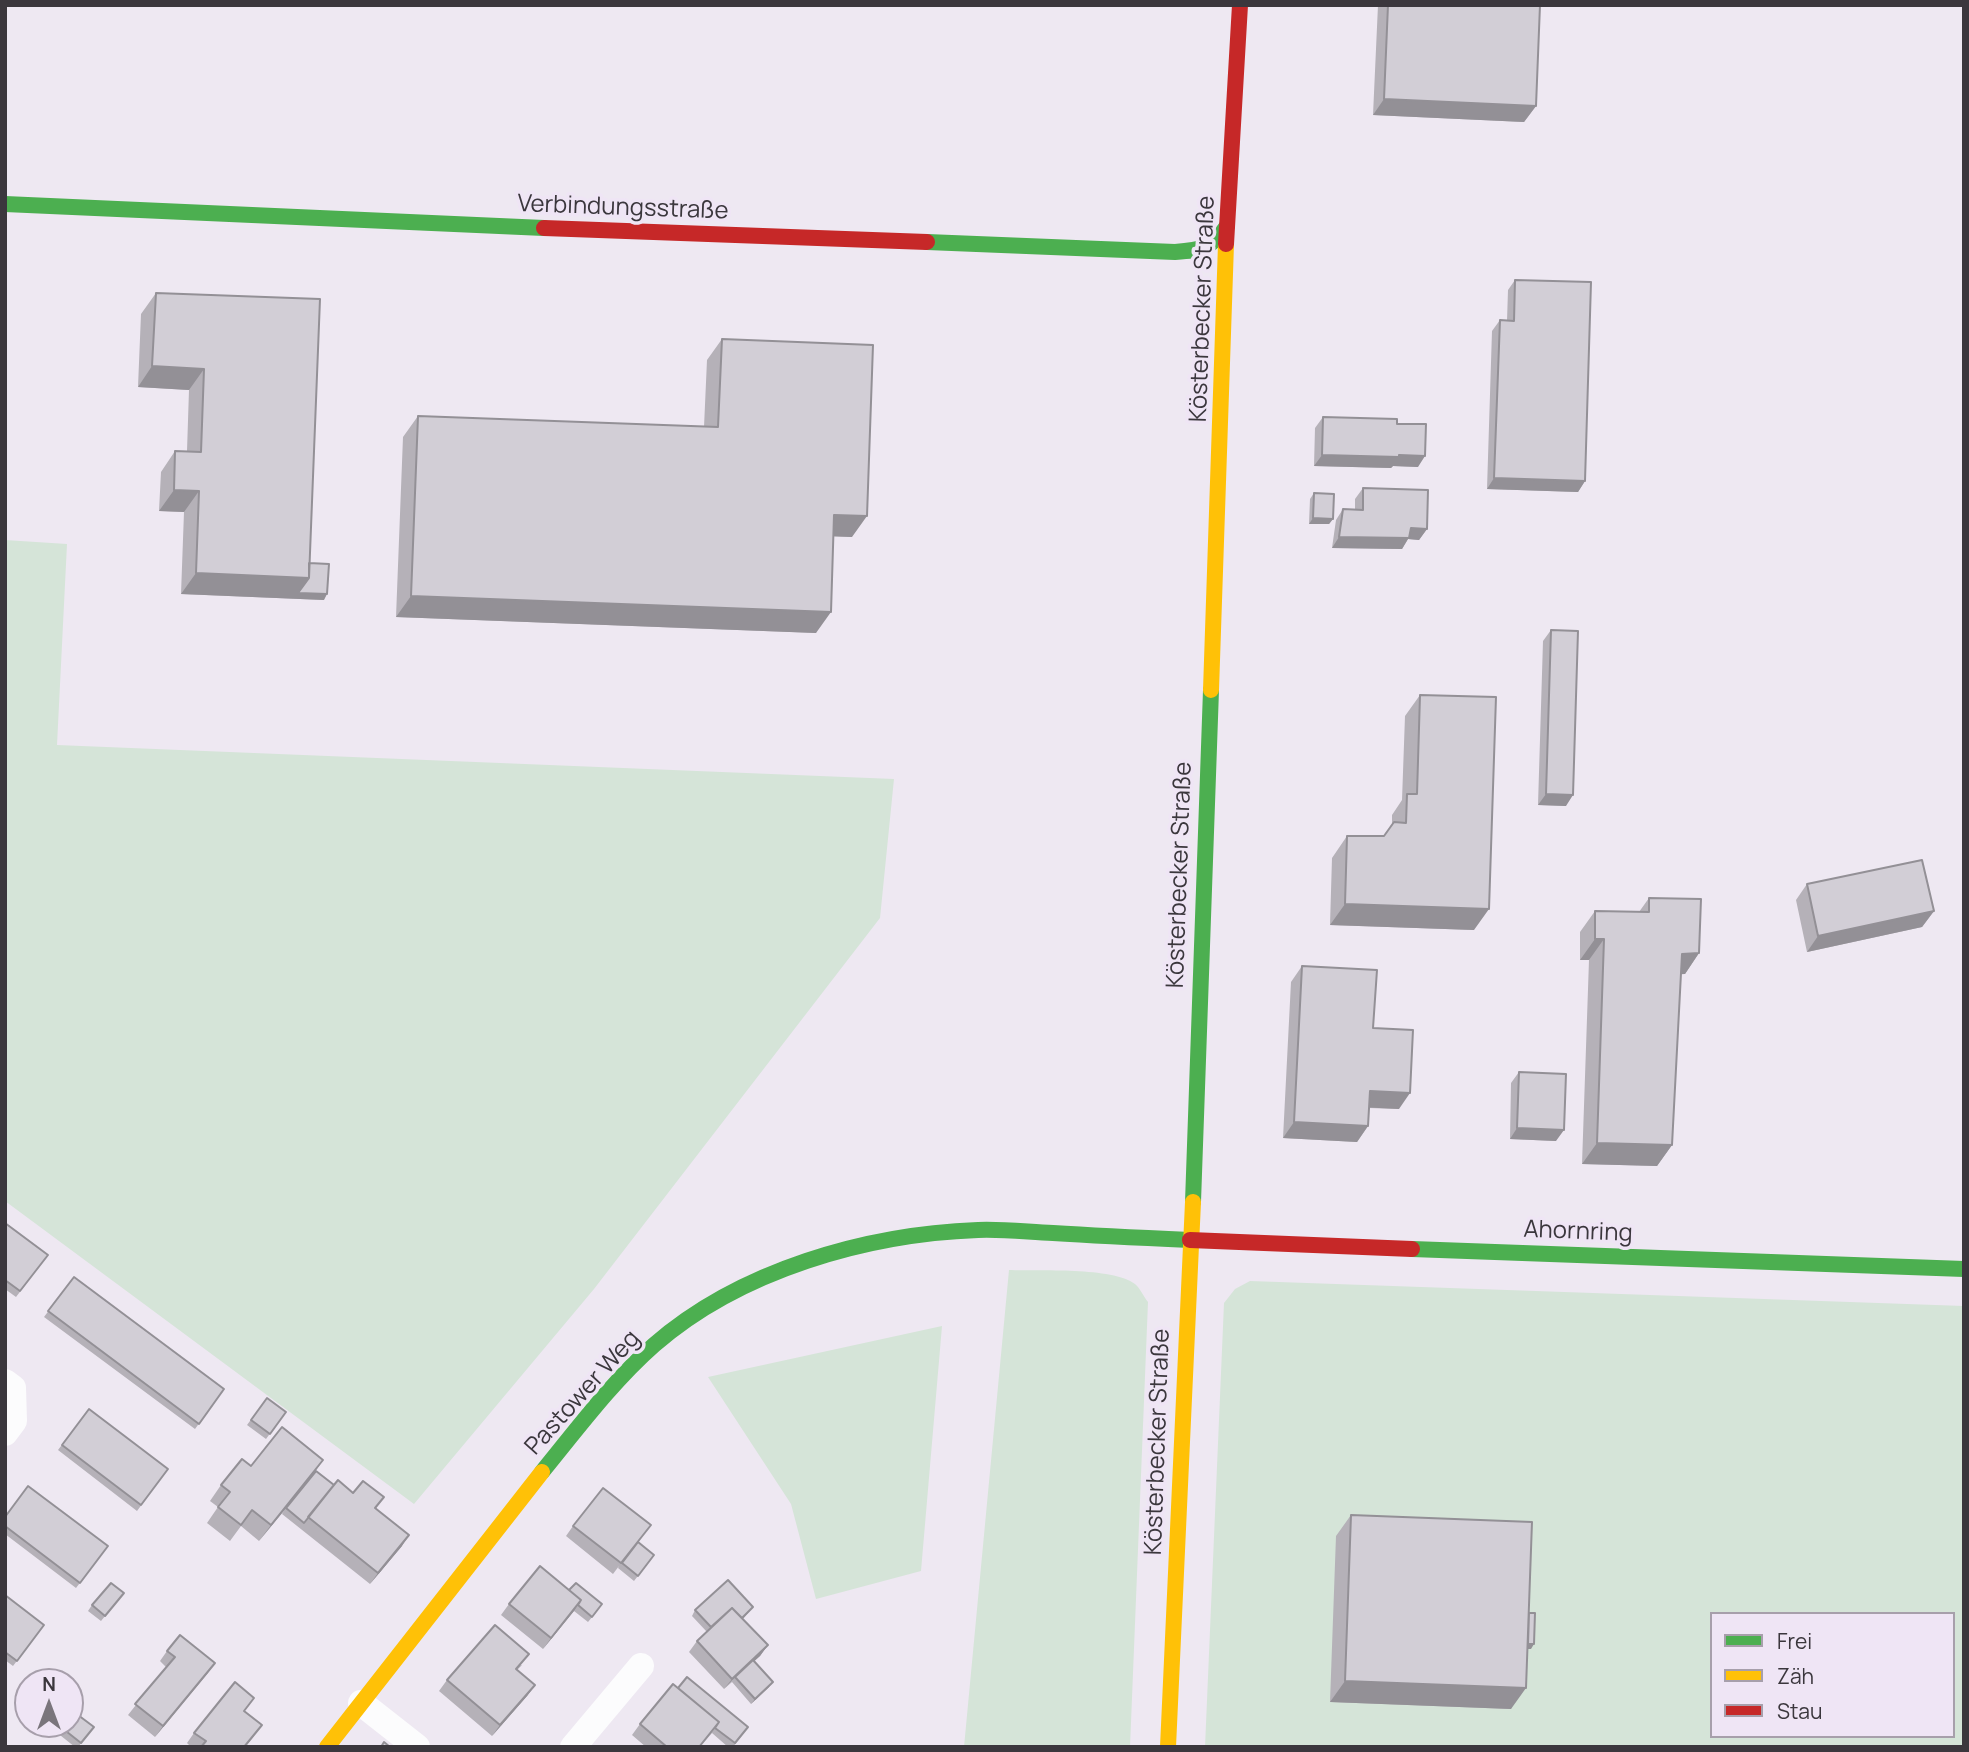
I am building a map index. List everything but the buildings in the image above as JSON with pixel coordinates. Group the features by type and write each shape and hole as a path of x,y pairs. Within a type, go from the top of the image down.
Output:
{"street":[{"name":"Kösterbecker Straße","path":"1168,1747 1190,1240 1227,226 1240,5"},
{"name":"Verbindungsstraße","path":"5,204 1175,253 1216,244 1227,226"},
{"name":"Pastower Weg","path":"327,1747 516,1504 611,1388 655,1344 698,1314 794,1264 861,1245 920,1234 981,1230 1190,1240"},
{"name":"Ahornring","path":"1190,1240 1964,1269"},
{"path":"5,1382 13,1388 14,1421 5,1433"},
{"path":"573,1747 640,1666"},
{"path":"361,1703 416,1747"}],"green space":[{"path":"5,540 67,544 57,745 894,779 880,918 594,1289 414,1504 5,1201"},
{"path":"1009,1270 1075,1271 1110,1275 1135,1284 1148,1302 1130,1747 964,1747"},
{"path":"1250,1281 1964,1306 1964,1747 1205,1747 1224,1303 1235,1289"},
{"path":"942,1326 921,1571 816,1599 791,1504 708,1377"}],"traffic: fast":[{"path":"5,204 544,228"},
{"path":"927,242 1175,252 1205,247 1227,226"},
{"path":"1193,1202 1211,690"},
{"path":"542,1472 610,1390 654,1345 725,1296 807,1261 849,1248 893,1239 978,1230 1190,1240"},
{"path":"1412,1249 1964,1269"}],"traffic: slow":[{"path":"1211,690 1226,244"},
{"path":"1168,1747 1193,1202"},
{"path":"327,1747 542,1472"}],"traffic: jam":[{"path":"1226,244 1240,5"},
{"path":"544,228 927,242"},
{"path":"1190,1240 1412,1249"}]}
